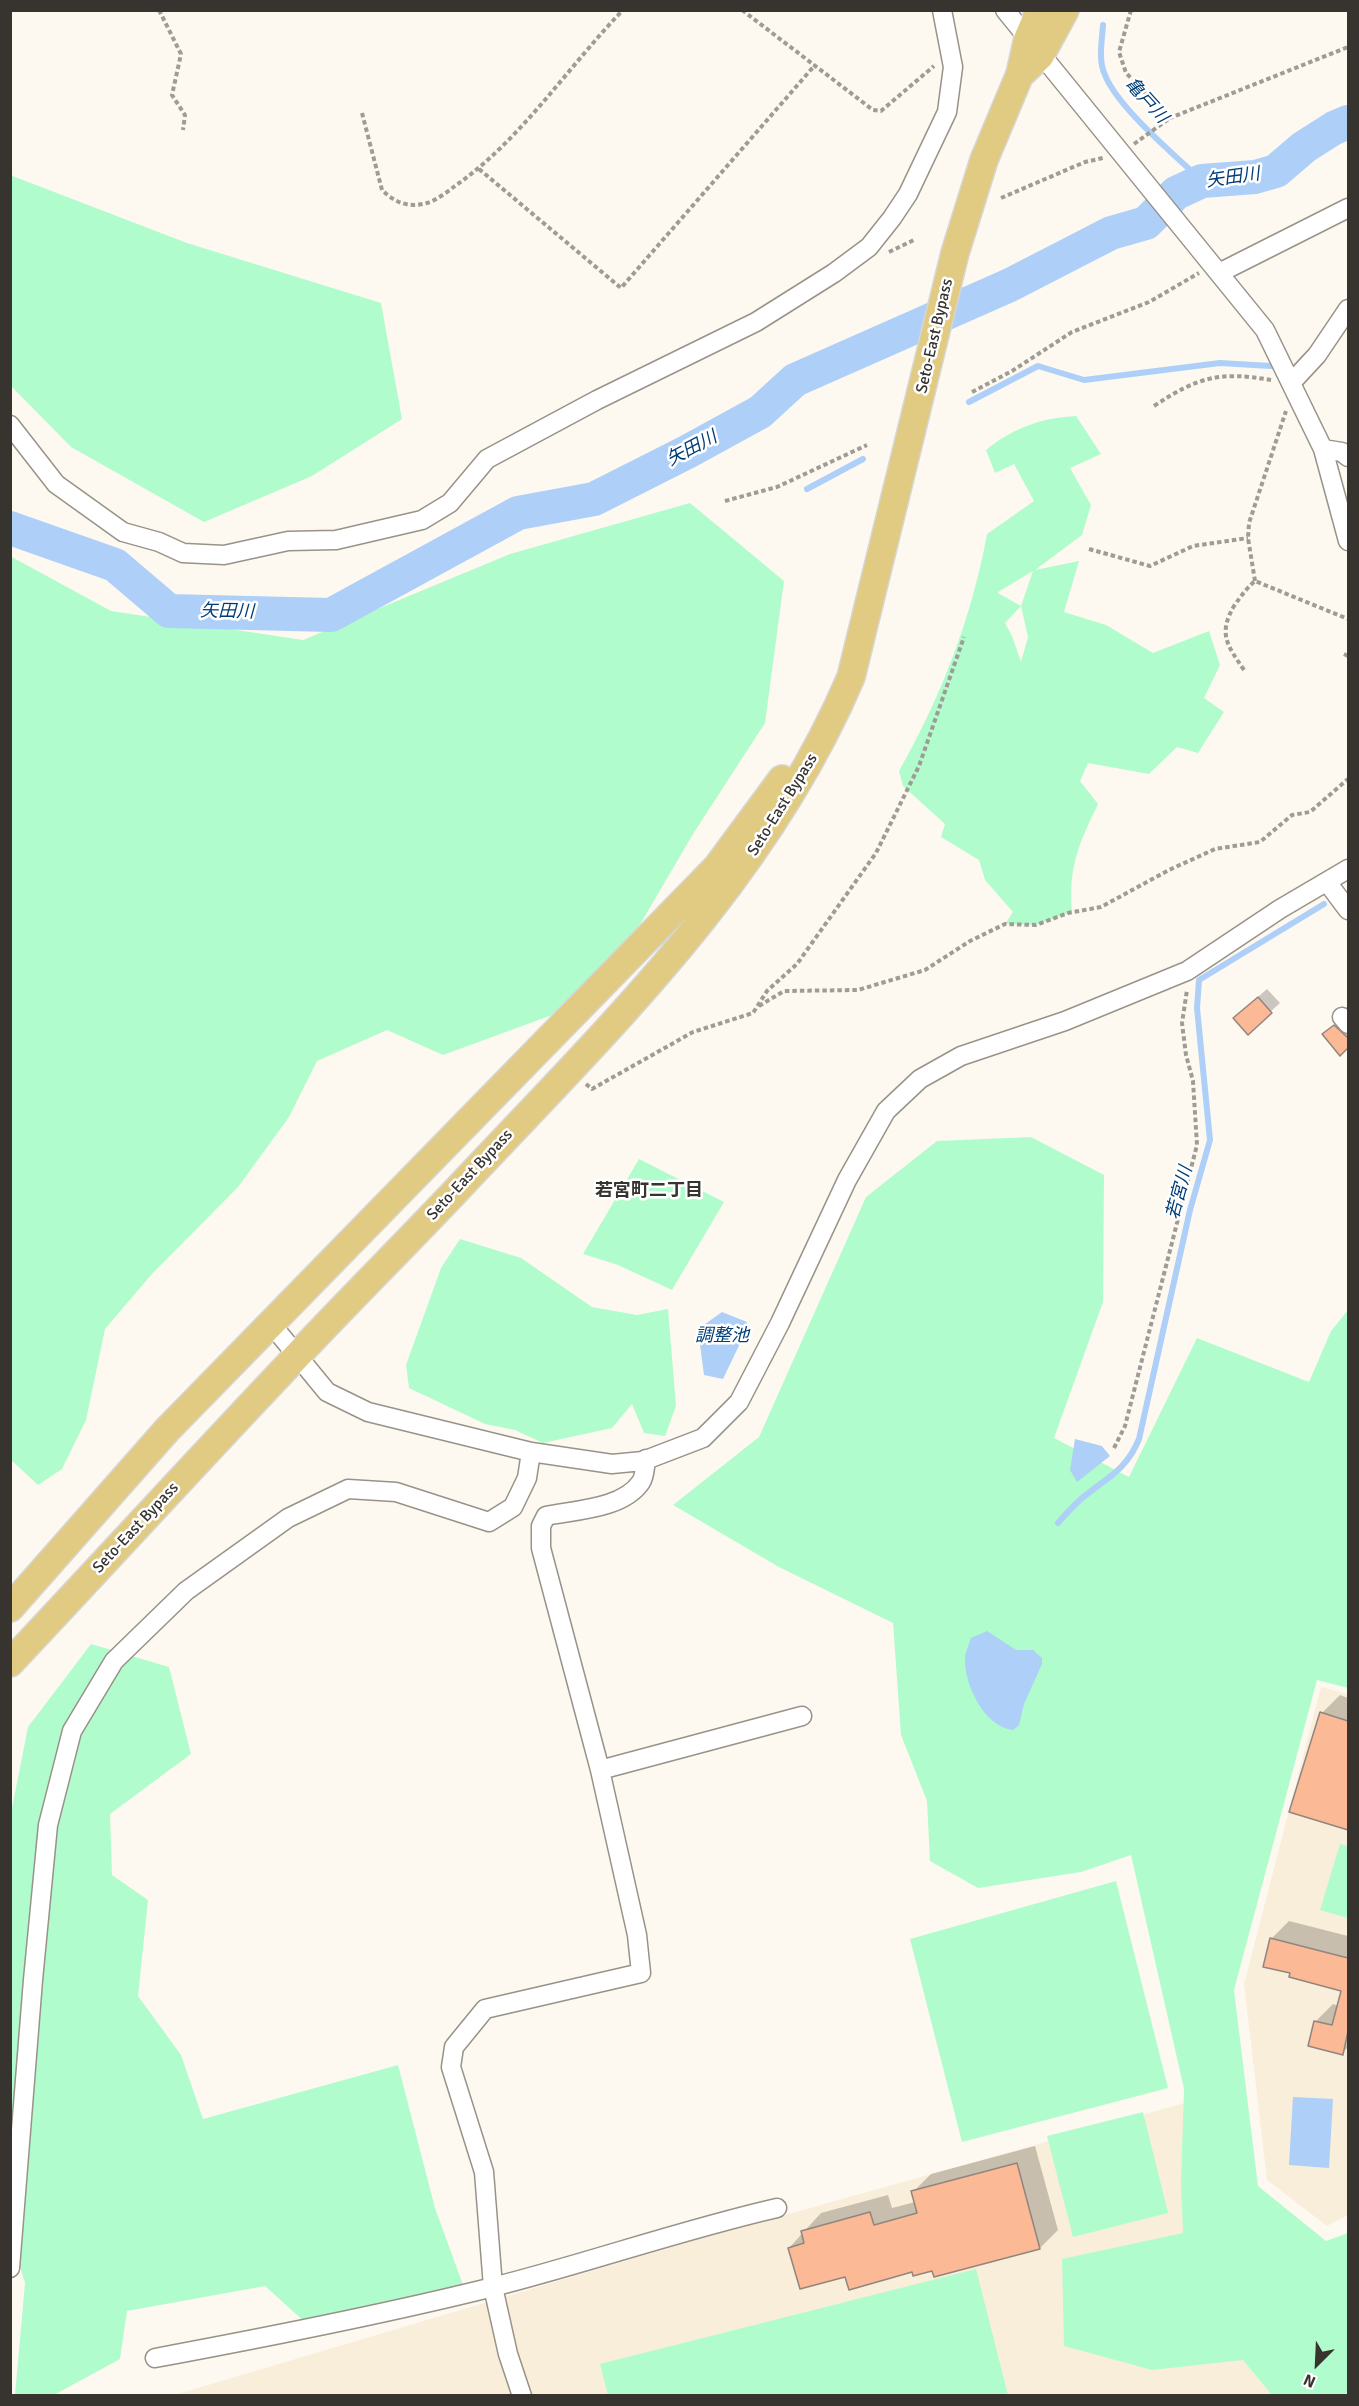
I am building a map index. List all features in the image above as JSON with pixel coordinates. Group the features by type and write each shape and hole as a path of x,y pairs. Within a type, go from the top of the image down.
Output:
{"highway":[{"name":"Seto-East Bypass","path":"1034,47 1040,10"},
{"name":"Seto-East Bypass","path":"10,1663 298,1354 394,1257 570,1070 717,903 758,849 788,802 830,725 851,676 955,253 984,160 1020,74 1034,47 1065,10"},
{"name":"Seto-East Bypass","path":"10,1608 167,1430 717,867 778,786 860,639"}],"street":[{"path":"10,424 56,484 123,532 159,542 183,553 224,555 288,541 336,540 422,520 450,503 487,459 597,400 756,322 834,273 869,247 908,194 943,121 950,98 953,67 942,10"},
{"path":"1005,10 1265,330 1323,449 1348,541"},
{"path":"1217,269 1348,208"},
{"path":"1295,390 1348,309"},
{"path":"1323,449 1342,452 1348,457"},
{"path":"272,1325 327,1392 368,1412 531,1452 612,1464 646,1459 702,1438 739,1402 780,1323 848,1180 886,1111 920,1079 961,1056 1065,1021 1187,971 1280,909 1348,869"},
{"path":"1327,882 1348,910"},
{"path":"10,2268 48,1826 72,1731 114,1661 186,1591 288,1518 348,1489 396,1492 489,1522 513,1508 527,1478 531,1452"},
{"path":"522,2396 508,2354 494,2287 484,2172 451,2067 454,2047 484,2009 640,1973 637,1935 600,1770 541,1548 541,1526 546,1516 605,1504 631,1493 643,1480 646,1459"},
{"path":"600,1770 802,1716"},
{"path":"155,2358 328,2325 494,2287 699,2226 777,2208"}],"path":[{"path":"159,10 180,54 172,95 185,116 183,130"},
{"path":"362,113 382,190 406,205 428,203 479,170 528,119 623,10"},
{"path":"742,10 873,110 881,111 950,52"},
{"path":"1131,10 1119,52 1126,73 1170,118"},
{"path":"1144,137 1170,118 1348,47"},
{"path":"479,170 621,288 815,64"},
{"path":"1001,198 1085,162 1123,158"},
{"path":"972,392 1012,371 1072,332 1149,302 1217,269"},
{"path":"1154,406 1175,392 1216,375 1251,376 1295,390 1285,412 1249,523 1248,537 1255,581"},
{"path":"725,501 777,487 867,445"},
{"path":"1089,549 1150,566 1192,546 1248,537"},
{"path":"1255,581 1348,619"},
{"path":"1244,670 1231,651 1225,635 1225,622 1245,590 1255,581"},
{"path":"570,1070 592,1089 693,1032 753,1013 767,992 797,964 876,853 920,766 964,637"},
{"path":"759,1006 784,991 858,990 925,970 970,941 1005,924 1036,925 1068,913 1101,907 1169,870 1215,849 1260,842 1292,815 1310,812 1348,778"},
{"path":"1114,1448 1125,1426 1197,1145 1193,1081 1186,1055 1182,1023 1187,997 1187,971"}],"shaded area":[{"path":"1321,1687 1348,1694 1348,2215 1327,2226 1267,2180 1244,1984"},
{"path":"1206,2097 1348,2395 171,2396 696,2240"}],"green space":[{"path":"10,175 187,243 381,303 402,419 312,476 204,522 71,447 11,386"},
{"path":"1076,416 1101,454 1070,468 1091,505 1082,535 1035,570 1079,561 1064,612 1106,625 1153,653 1209,631 1220,665 1204,698 1224,712 1198,753 1177,747 1149,774 1088,763 1080,781 1098,804 1076,856 1071,896 1072,912 1036,925 1005,924 1013,912 985,880 979,860 941,837 945,824 903,786 899,771 928,714 953,656 973,596 987,534 1034,501 1014,464 995,473 986,450 1017,430 1051,419","holes":["1033,571 1021,606 998,592","1021,606 1028,637 1021,662 1005,623"]},
{"path":"690,503 784,581 765,723 693,834 635,933 574,1007 443,1055 387,1030 317,1061 289,1117 238,1187 151,1275 105,1329 86,1420 62,1469 38,1485 10,1459 10,556 111,611 303,640 510,554"},
{"path":"1031,1137 1104,1175 1103,1302 1054,1438 1129,1477 1197,1338 1309,1382 1331,1331 1348,1310 1348,1688 1317,1680 1234,1990 1258,2186 1326,2241 1348,2233 1348,2395 1272,2395 1243,2360 1152,2370 1064,2346 1062,2259 1183,2233 1181,2183 1184,2089 1131,1855 1081,1872 978,1888 930,1861 927,1801 901,1735 893,1623 779,1567 673,1505 759,1437 866,1197 937,1141"},
{"path":"639,1159 724,1202 672,1290 618,1265 583,1254"},
{"path":"460,1239 521,1258 592,1307 637,1315 668,1309 676,1406 665,1436 644,1433 632,1404 612,1428 543,1443 515,1430 485,1424 409,1388 406,1365 441,1268"},
{"path":"91,1644 169,1667 191,1754 110,1814 112,1875 148,1900 138,1996 181,2055 203,2119 398,2065 435,2208 467,2296 317,2333 265,2286 127,2311 120,2359 54,2395 15,2395 25,2283 11,2237 11,1813 28,1727"},
{"path":"1340,1844 1348,1846 1348,1918 1320,1910"},
{"path":"1116,1881 1168,2088 962,2142 910,1939"},
{"path":"1143,2112 1168,2213 1073,2237 1047,2136"},
{"path":"976,2269 1008,2395 608,2395 600,2364"}],"water":[{"name":"調整池","path":"722,1312 747,1322 745,1333 723,1379 704,1375 698,1329"},
{"path":"1075,1439 1102,1446 1110,1456 1077,1482 1070,1470"},
{"path":"987,1631 1016,1650 1033,1650 1042,1658 1042,1664 1024,1704 1019,1725 1013,1730 993,1721 985,1712 977,1702 968,1679 965,1656 971,1638"},
{"path":"1293,2097 1333,2099 1329,2168 1289,2165"}],"building":[{"path":"1258,997 1272,1013 1248,1035 1233,1018"},
{"path":"1334,1025 1348,1038 1348,1048 1340,1056 1322,1034"},
{"path":"1320,1712 1348,1721 1348,1830 1289,1812"},
{"path":"1270,1938 1348,1958 1348,2031 1343,2055 1308,2046 1314,2021 1332,2025 1341,1991 1289,1977 1290,1973 1263,1967"},
{"path":"1017,2163 1040,2249 934,2277 932,2271 913,2276 912,2272 849,2290 845,2277 800,2289 788,2248 804,2243 801,2231 870,2212 874,2225 917,2213 911,2191"}],"waterway":[{"name":"亀戸川","path":"1103,25 1102,63 1112,88 1148,131 1202,181"},
{"name":"矢田川","path":"10,528 115,565 169,611 331,615 518,513 594,499 760,412 795,380 1010,285 1111,233 1146,223 1176,193 1202,181 1255,177 1276,171 1304,147 1348,122"},
{"path":"969,402 1038,366 1084,380 1220,363 1271,366"},
{"path":"807,489 863,459"},
{"name":"若宮川","path":"1058,1523 1081,1499 1122,1467 1139,1439 1190,1210 1210,1140 1197,1008 1199,980 1324,904"}],"district":[{"name":"若宮町二丁目","path":"649,1191"}]}
